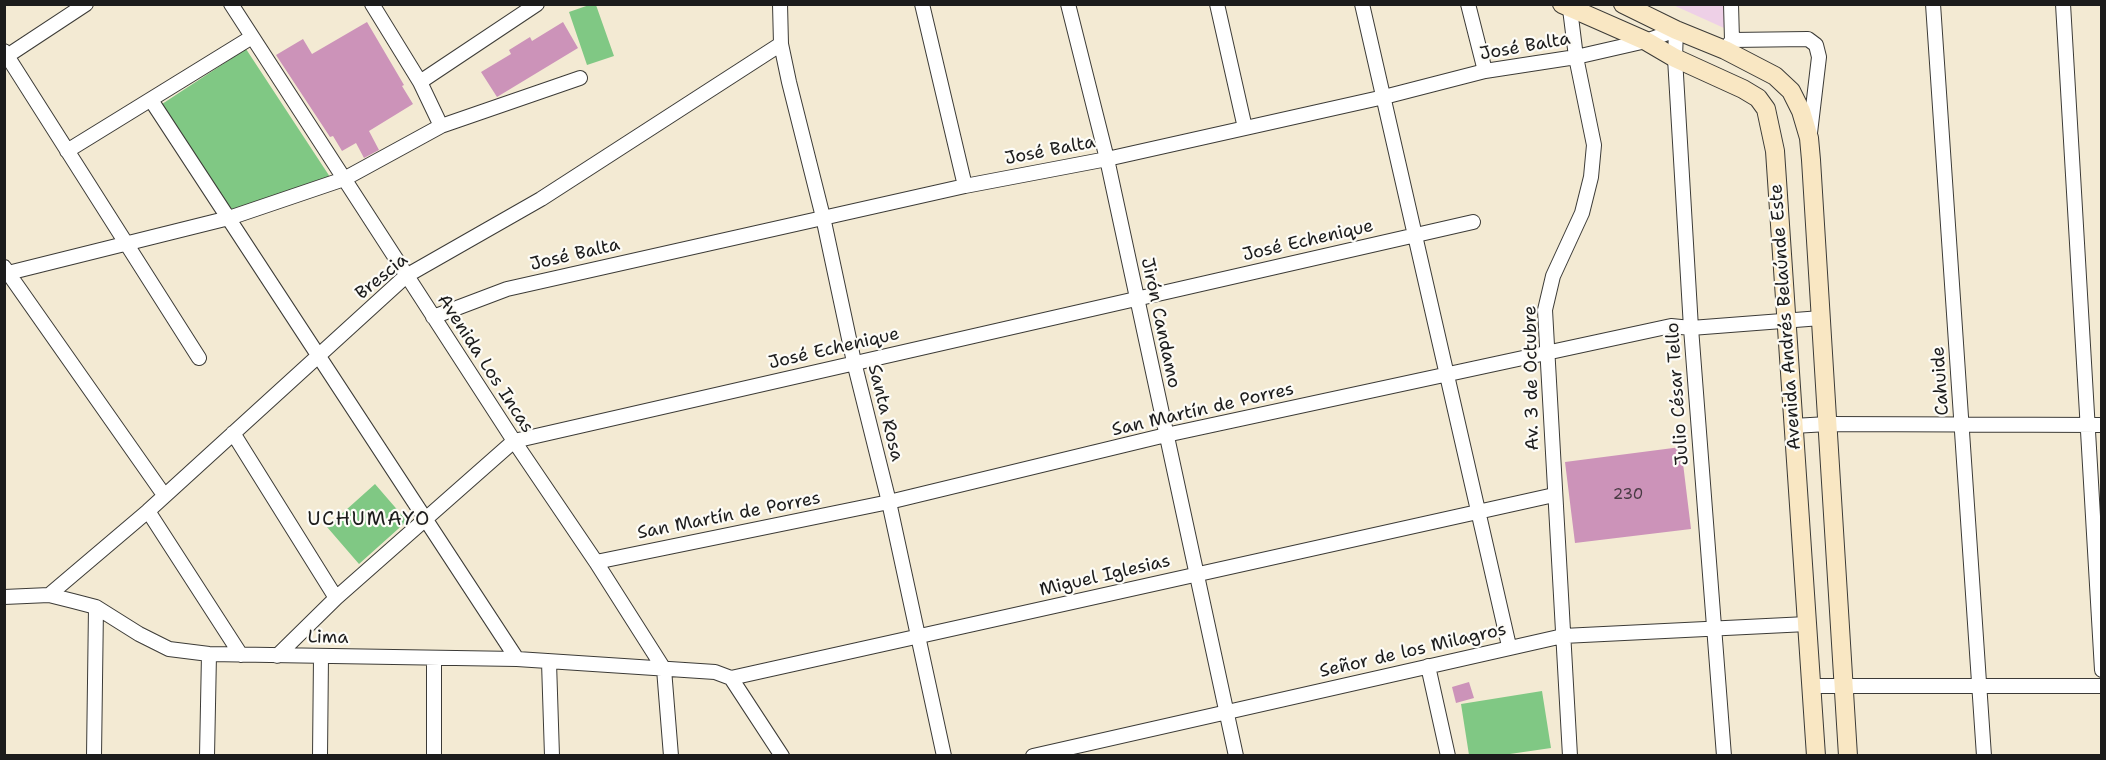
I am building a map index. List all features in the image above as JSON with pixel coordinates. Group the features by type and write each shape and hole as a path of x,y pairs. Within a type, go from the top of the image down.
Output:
{"street":[{"path":"86,4 6,55 199,358"},
{"name":"Avenida Los Incas","path":"231,4 664,669 670,756"},
{"path":"372,4 420,82 441,126"},
{"name":"Santa Rosa","path":"780,4 781,44 823,217 854,362 889,502 944,756"},
{"path":"922,4 964,186"},
{"name":"Jirón Candamo","path":"1068,4 1107,159 1236,756"},
{"path":"1217,4 1245,128"},
{"path":"1362,4 1509,646"},
{"path":"1468,4 1485,71"},
{"name":"Avenida Andrés Belaúnde Este","path":"1623,4 1676,30 1729,45 1776,76 1791,91 1801,111 1809,138 1848,756"},
{"path":"1731,4 1729,45 1808,39 1816,45 1819,57 1809,138"},
{"name":"Cahuide","path":"1933,4 1984,756"},
{"path":"2063,4 2095,425 2102,670"},
{"path":"420,82 533,6"},
{"name":"Avenida Andrés Belaúnde Este","path":"1566,7 1646,41 1675,58 1743,89 1758,98 1766,109 1774,151 1816,756"},
{"name":"Av. 3 de Octubre","path":"1566,7 1594,145 1592,177 1582,213 1553,276 1545,310 1569,756"},
{"name":"José Balta","path":"433,316 507,289 964,186 1107,159 1383,97 1485,71 1576,57 1646,41 1676,30"},
{"name":"Julio César Tello","path":"1676,30 1675,58 1691,328 1724,756"},
{"path":"67,151 252,37"},
{"name":"Brescia","path":"49,595 148,511 406,276 541,199 781,44"},
{"path":"164,495 6,272 229,218 344,179 441,126 580,78"},
{"path":"151,100 517,659"},
{"name":"José Echenique","path":"278,656 336,598 514,441 1473,222"},
{"name":"San Martín de Porres","path":"596,562 889,502 1166,435 1671,326 1691,328 1821,318"},
{"path":"1793,426 1828,424 2095,425"},
{"path":"233,433 336,598"},
{"name":"Miguel Iglesias","path":"664,669 715,672 731,678 1554,495"},
{"path":"148,511 241,656"},
{"name":"Lima","path":"4,597 49,595 96,607 139,634 169,649 209,654 517,659 664,669"},
{"path":"94,756 96,607"},
{"name":"Señor de los Milagros","path":"1033,756 1509,646 1563,636 1807,624"},
{"path":"207,756 209,654"},
{"path":"320,756 321,656"},
{"path":"434,658 434,756"},
{"path":"549,662 552,756"},
{"path":"1428,666 1448,756"},
{"path":"731,678 782,756"},
{"path":"1811,686 2102,686"}],"shaded area":[{"path":"1673,5 1724,5 1724,28"}],"green space":[{"path":"592,4 596,5 614,56 587,65 569,12"},
{"path":"246,49 332,180 233,215 159,106"},
{"path":"375,484 407,521 359,564 327,527"},
{"path":"1542,691 1551,748 1503,755 1469,755 1461,704"}],"building":[{"path":"367,22 413,104 369,131 379,150 364,158 356,143 342,151 333,136 330,137 276,55 303,39 312,54"},
{"path":"563,22 578,48 497,97 481,72 511,54 509,50 530,37 532,41"},
{"path":"1681,447 1691,529 1575,543 1565,462"},
{"path":"1469,682 1474,698 1456,703 1452,687"}],"district":[{"name":"UCHUMAYO","path":"369,520"}]}
